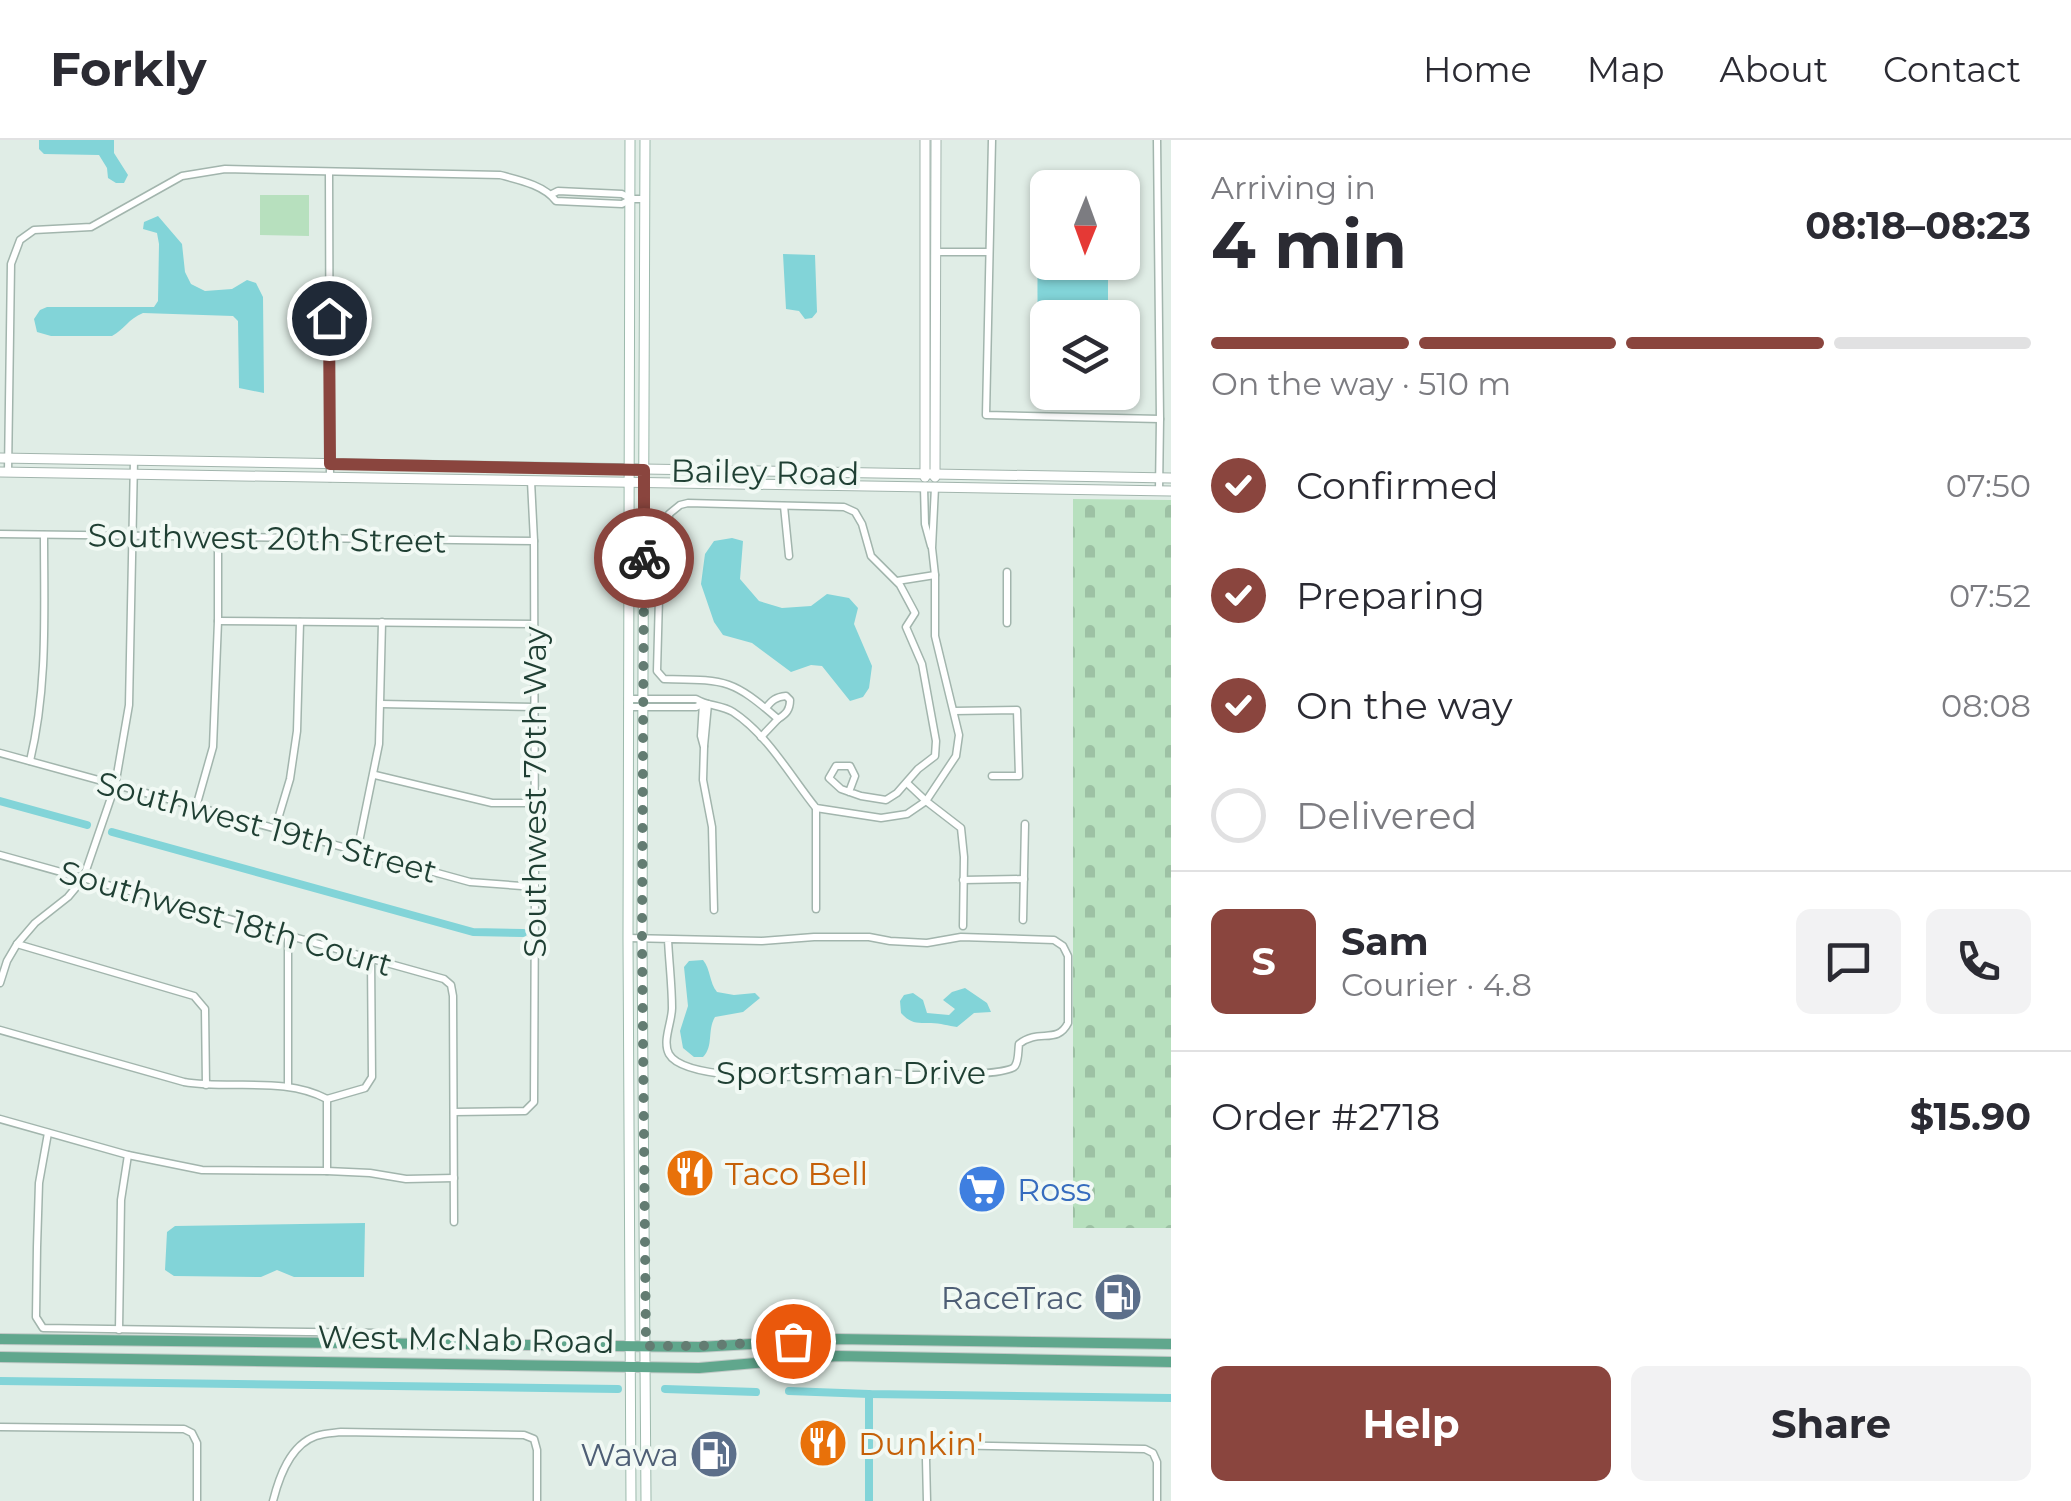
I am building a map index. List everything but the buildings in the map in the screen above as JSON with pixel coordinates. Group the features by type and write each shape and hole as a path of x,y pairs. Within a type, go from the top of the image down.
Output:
{"main road":[{"name":"West McNab Road","path":"0,1339 699,1346 836,1338 1171,1344"},
{"name":"West McNab Road","path":"0,1357 699,1368 837,1356 1171,1362"}],"street":[{"path":"630,140 631,1501"},
{"path":"644,140 642,938 646,1501"},
{"path":"816,808 881,818 908,814 926,801 956,756 959,736 935,636 935,575 925,524 930,475 925,140"},
{"path":"929,252 936,140"},
{"path":"992,140 986,414 1160,419"},
{"path":"1157,140 1159,490"},
{"path":"4,472 11,264 20,240 34,230 91,227 182,176 224,168 500,176 552,194 622,194 631,200 645,200"},
{"path":"329,172 330,478"},
{"path":"929,252 989,252"},
{"name":"Bailey Road","path":"4,458 1171,478"},
{"path":"0,983 7,961 34,923 68,897 83,878 115,786 128,705 134,460"},
{"name":"Bailey Road","path":"4,472 1171,491"},
{"name":"Southwest 70th Way","path":"454,1112 525,1111 534,1102 536,887 531,481"},
{"path":"778,719 736,686 716,680 664,679 657,671 660,560 669,543 669,514 680,506 688,503 844,507 855,512 871,556 896,581 915,613 906,627 922,664 936,740 935,756 886,800 860,796 849,792 841,789 829,778 836,766 850,766 855,776 849,792"},
{"path":"784,506 789,556"},
{"name":"Southwest 20th Street","path":"0,534 534,541"},
{"path":"30,761 40,720 44,676 44,534"},
{"path":"196,807 212,747 218,538"},
{"path":"1007,624 1008,572"},
{"path":"896,581 935,575"},
{"path":"218,620 533,624"},
{"path":"275,828 290,779 297,730 300,622"},
{"path":"357,852 379,744 382,622"},
{"path":"761,737 790,708 790,700 779,697 766,708"},
{"path":"628,703 696,699 732,712 761,737 816,808 816,909"},
{"path":"380,704 534,707"},
{"path":"705,704 701,736 703,780 712,827 714,910"},
{"path":"954,710 1017,710 1019,776 992,776"},
{"name":"Southwest 19th Street","path":"0,753 470,882 536,887"},
{"path":"374,775 492,802 535,804"},
{"path":"908,783 961,828 963,926"},
{"path":"1023,920 1025,824"},
{"name":"Southwest 18th Court","path":"0,855 444,980 453,996 454,1112"},
{"path":"963,880 1024,879"},
{"path":"288,935 288,1086"},
{"name":"Sportsman Drive","path":"628,938 642,938 762,942 814,936 927,943 961,937 1054,940 1068,956 1068,1023 1057,1036 1035,1035 1023,1040 1017,1062 1008,1072 942,1076 836,1071 813,1076 712,1074 688,1068 670,1057 668,939"},
{"path":"18,944 200,1000 205,1010 206,1085"},
{"path":"0,1030 206,1085 288,1086 309,1089 327,1099 365,1088 372,1077 371,958"},
{"path":"327,1099 327,1171"},
{"path":"454,1112 454,1222"},
{"path":"0,1119 128,1155 202,1170 454,1178"},
{"path":"48,1133 39,1183 36,1317 40,1326 48,1330 380,1333"},
{"path":"118,1330 120,1200 128,1155"},
{"path":"0,1427 184,1429 192,1433 197,1443 198,1501"},
{"path":"273,1501 280,1474 294,1453 313,1436 341,1432 524,1435 534,1439 538,1450 537,1501"},
{"path":"927,1501 926,1459 931,1449 940,1445 1145,1449 1153,1453 1157,1462 1157,1501"}],"green space":[{"path":"260,195 309,195 309,236 260,235"},
{"path":"1073,499 1171,500 1171,1228 1073,1228"}],"water":[{"path":"39,140 114,140 114,153 128,175 124,183 116,183 108,178 99,155 44,154 39,149"},
{"path":"158,216 182,244 185,272 191,284 205,291 232,289 247,280 256,283 263,297 264,393 239,388 238,321 233,316 143,313 112,336 51,336 37,332 34,319 47,307 154,307 158,301 159,244 157,233 143,229 144,222"},
{"path":"783,254 815,255 817,312 812,318 805,319 799,311 786,309"},
{"path":"1038,280 1108,280 1108,300 1038,300"},
{"path":"714,541 743,541 740,579 759,601 782,608 811,606 827,594 849,598 858,608 854,624 872,666 869,688 863,697 850,701 822,666 811,665 791,672 752,643 723,635 714,622 701,584 705,554"},
{"path":"703,960 717,992 755,993 760,998 743,1012 715,1017 706,1053 694,1057 683,1048 680,1031 688,1006 684,967 689,961"},
{"path":"965,988 987,1003 991,1012 974,1013 957,1027 914,1022 901,1013 900,1001 904,995 913,993 923,1000 927,1013 949,1015 955,1009 943,1000"},
{"path":"365,1223 364,1277 294,1277 277,1270 261,1277 174,1276 165,1270 167,1232 175,1226"}],"waterway":[{"path":"0,801 87,825"},
{"path":"112,832 473,932 523,933"},
{"path":"0,1381 618,1389"},
{"path":"665,1389 756,1392"},
{"path":"789,1391 1171,1398"},
{"path":"869,1394 869,1501"}],"way so far":[{"path":"644,558 646,1346 793,1341"}],"place":[{"name":"Taco Bell","path":"690,1173"},
{"name":"Ross","path":"982,1189"},
{"name":"RaceTrac","path":"1118,1297"},
{"name":"Dunkin'","path":"823,1443"},
{"name":"Wawa","path":"714,1454"}],"route":[{"path":"329,318 330,464 644,470 644,558"}]}
